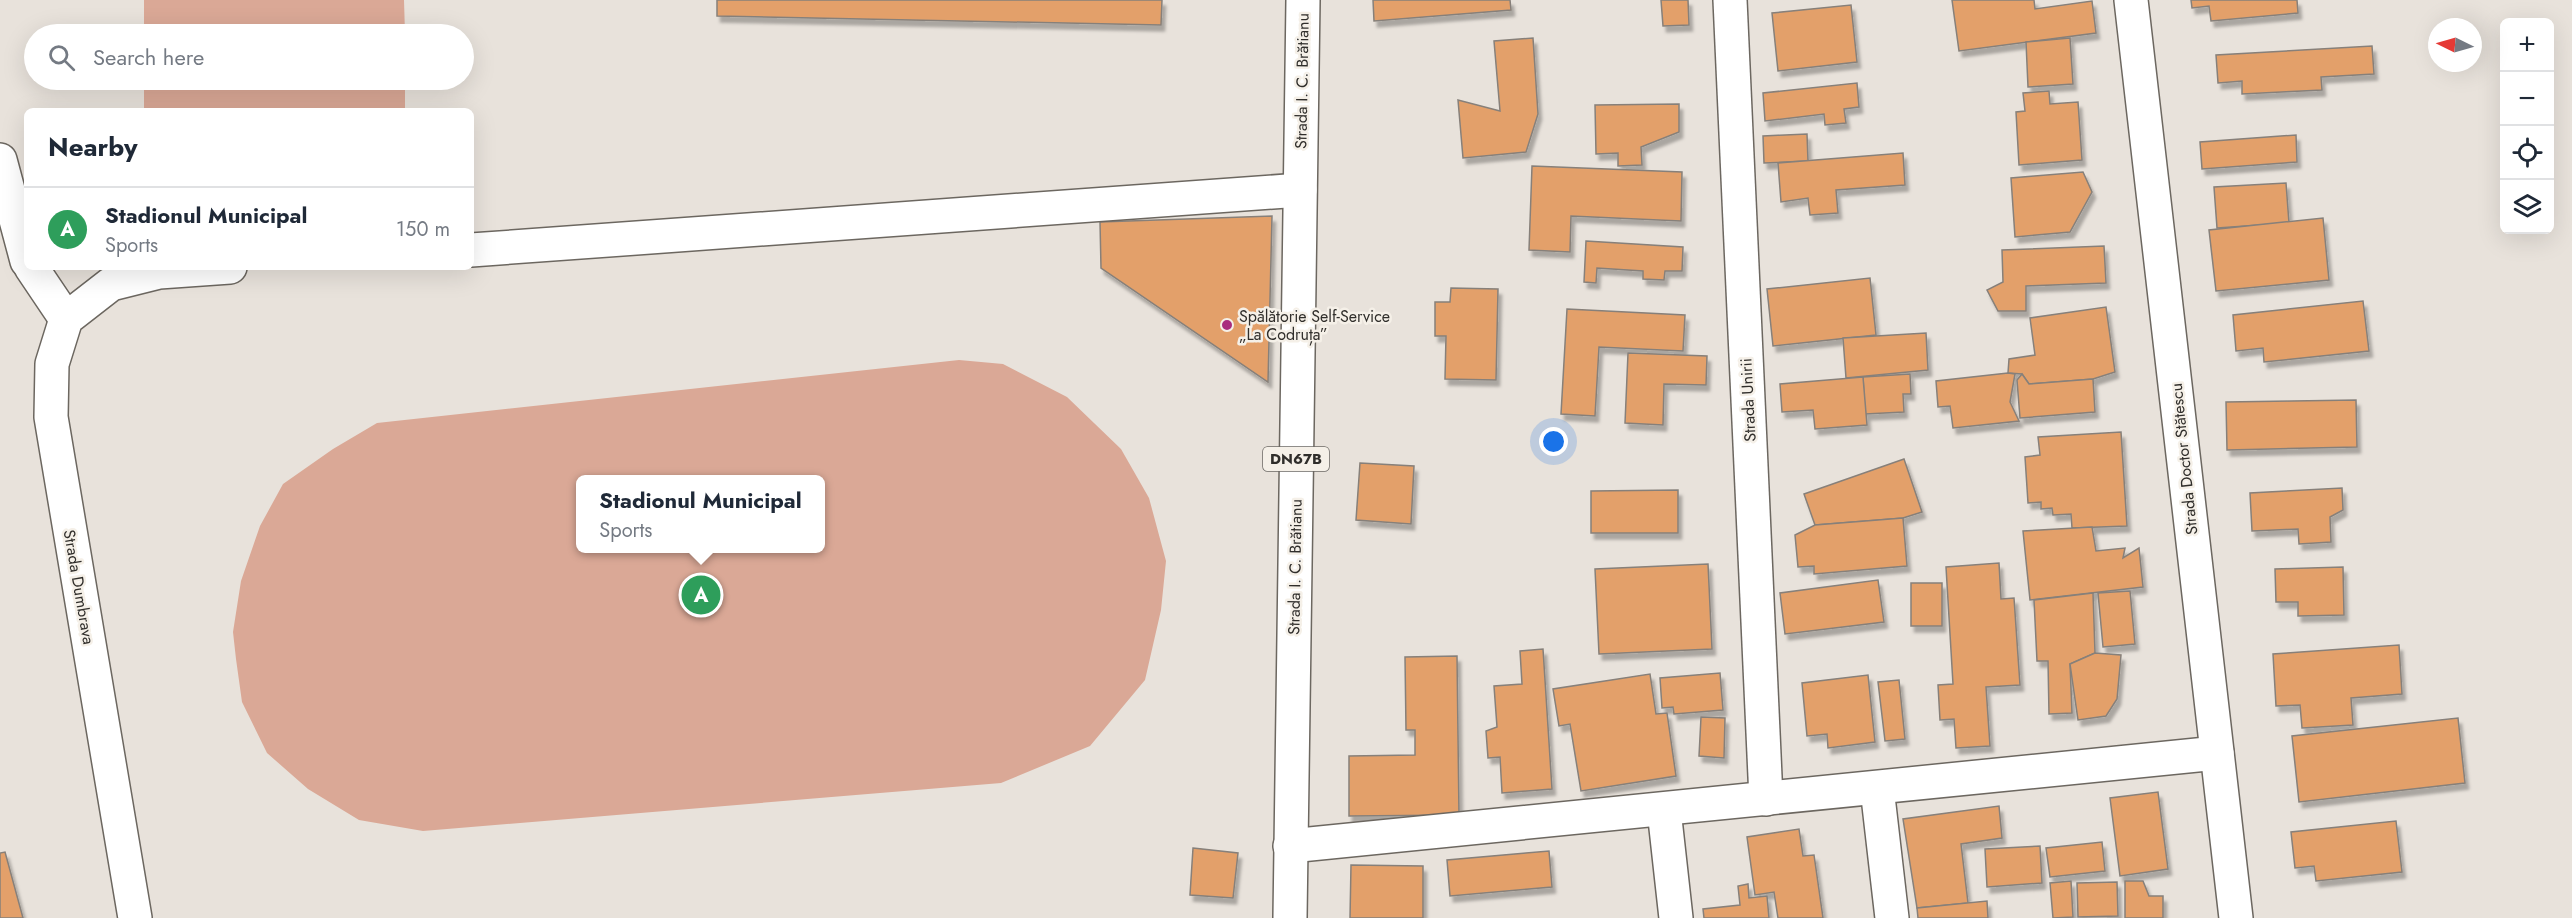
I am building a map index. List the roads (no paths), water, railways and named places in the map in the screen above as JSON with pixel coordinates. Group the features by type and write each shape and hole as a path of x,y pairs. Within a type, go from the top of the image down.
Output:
{"street":[{"name":"Strada I. C. Brătianu","path":"1290,918 1303,0"},
{"name":"Strada Unirii","path":"1730,0 1766,799"},
{"name":"Strada Doctor Stătescu","path":"2131,0 2236,918"},
{"path":"0,160 24,250"},
{"path":"474,250 1300,190"},
{"path":"33,270 66,319 111,284 159,272 187,270"},
{"name":"Strada Dumbrava","path":"66,319 52,364 51,417 135,918"},
{"path":"1290,846 2217,753"},
{"path":"1877,788 1892,918"},
{"path":"1664,810 1676,918"}],"place":[{"name":"Spălătorie Self-Service „La Codruța”","path":"1227,325"},
{"name":"Stadionul Municipal","path":"701,595"}]}
